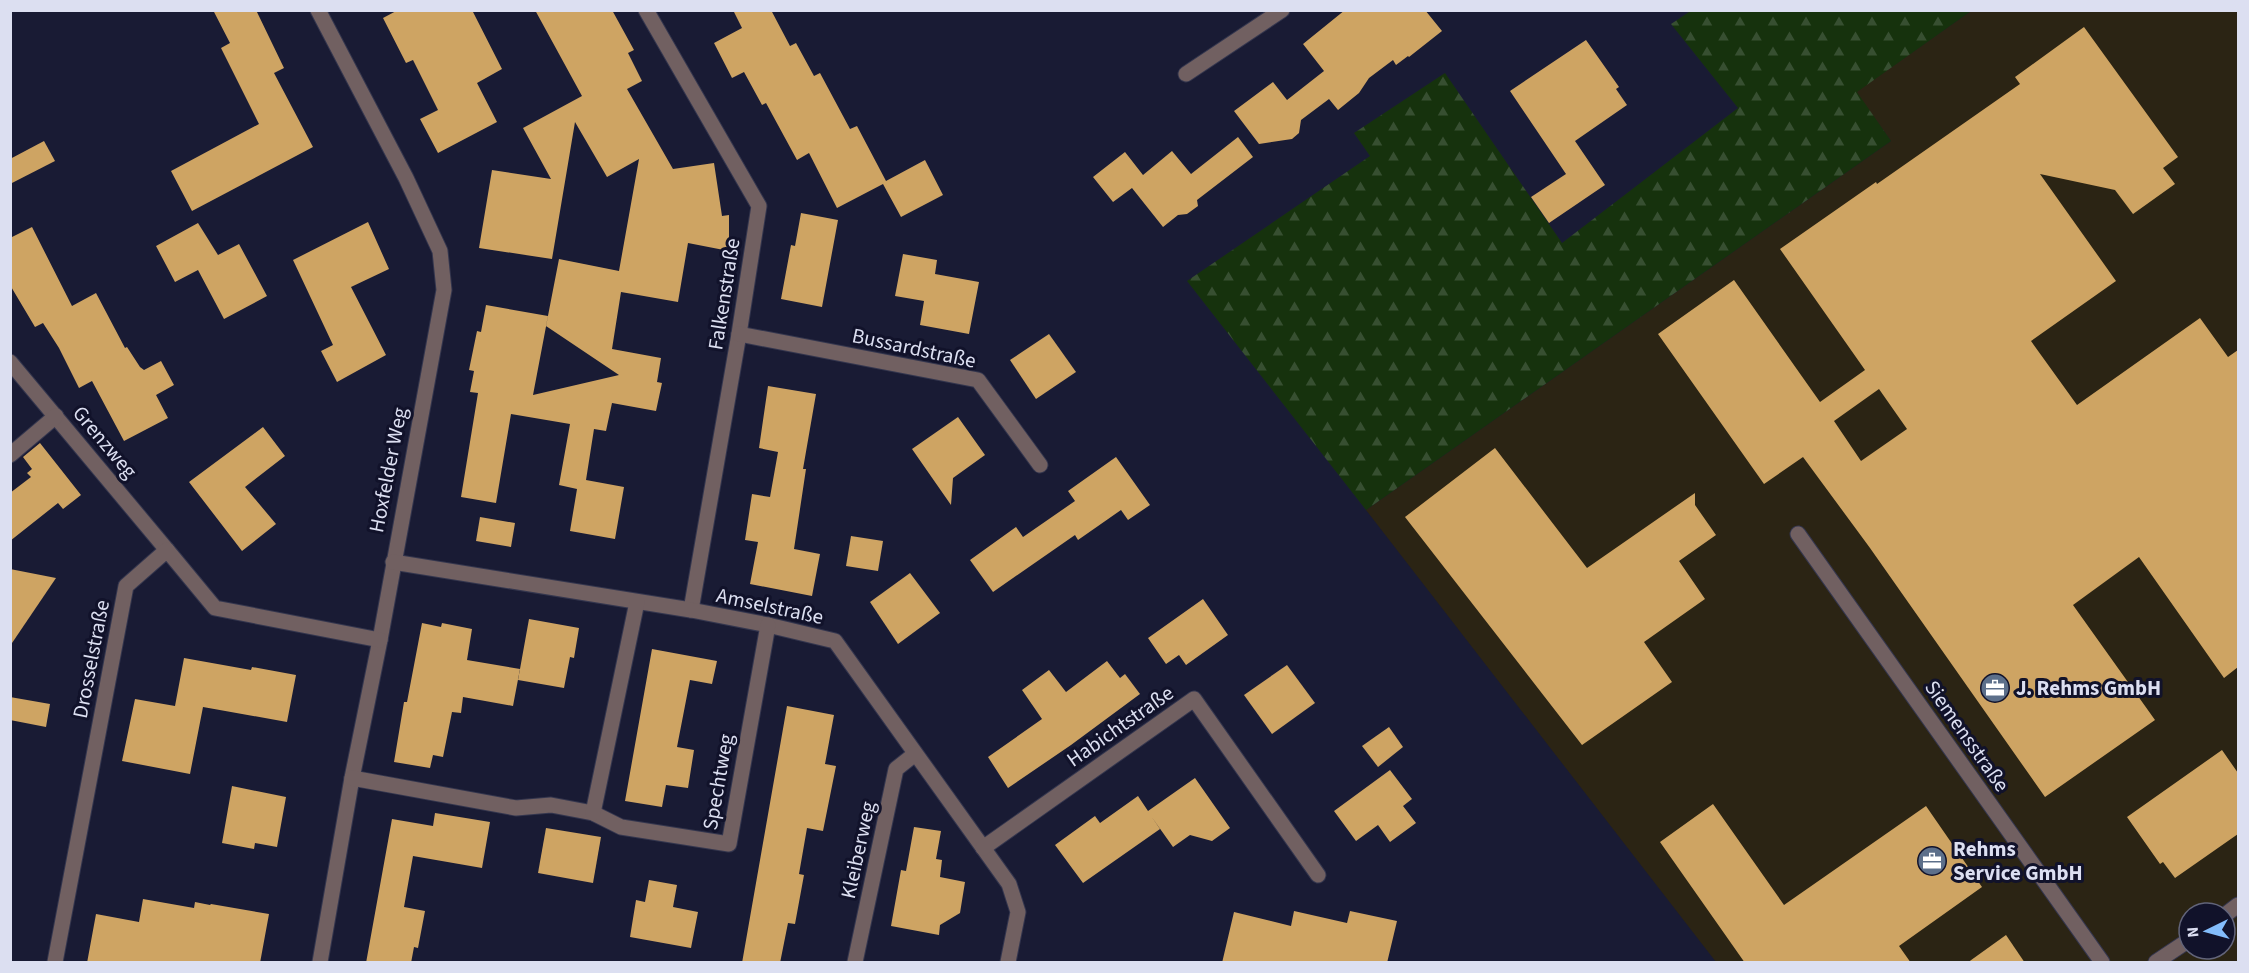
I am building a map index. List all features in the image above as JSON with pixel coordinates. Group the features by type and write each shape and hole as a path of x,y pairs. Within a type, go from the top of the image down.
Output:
{"street":[{"name":"Hoxfelder Weg","path":"318,10 406,178 440,251 444,290 352,778 320,963"},
{"name":"Falkenstraße","path":"646,10 759,206 691,610"},
{"path":"1186,74 1282,10"},
{"name":"Bussardstraße","path":"739,334 978,380 1040,465"},
{"name":"Grenzweg","path":"10,362 167,549"},
{"path":"10,455 56,416"},
{"name":"Siemensstraße","path":"1797,534 2102,963"},
{"path":"167,549 215,608 380,639"},
{"name":"Drosselstraße","path":"55,963 126,586 167,549"},
{"name":"Amselstraße","path":"393,562 691,610 835,641 1009,884 1018,912 1008,963"},
{"path":"592,813 637,602"},
{"name":"Spechtweg","path":"352,778 516,808 551,805 592,813 621,827 729,844 768,625"},
{"name":"Habichtstraße","path":"983,848 1194,699 1318,875"},
{"name":"Kleiberweg","path":"855,963 896,769 915,754"},
{"path":"2156,963 2177,948"}],"shaded area":[{"path":"1971,11 2238,11 2238,962 1716,962 1366,510 1891,141 1856,92"}],"green space":[{"path":"1692,10 1971,11 1857,92 1891,141 1366,510 1187,281 1370,156 1354,133 1445,73 1562,243 1738,108 1671,24"}],"building":[{"path":"213,10 256,10 284,68 274,73 313,147 192,211 171,171 259,124 221,48 230,43"},
{"path":"398,10 472,10 502,69 477,83 497,122 438,153 420,119 438,110 413,60 406,63 383,18"},
{"path":"535,10 612,10 634,50 628,53 642,81 627,89 673,169 714,163 722,216 729,215 729,251 688,243 678,302 621,292 612,349 661,358 657,382 662,383 656,411 612,403 606,431 594,429 586,480 624,487 615,539 570,531 577,489 559,485 570,424 511,414 496,503 461,497 478,393 470,392 474,371 469,370 477,331 481,332 486,305 548,316 559,259 619,271 639,159 607,177 575,122 552,259 479,248 492,170 551,179 523,128 582,96","holes":["546,326 619,375 533,395"]},
{"path":"733,10 771,10 790,46 796,43 814,76 820,73 850,129 857,126 886,181 925,160 943,195 901,217 883,184 837,208 809,153 797,160 766,103 762,105 744,72 732,78 714,43 742,28"},
{"path":"1345,10 1425,10 1442,31 1409,57 1396,65 1393,60 1369,78 1359,93 1338,110 1329,99 1301,120 1299,133 1292,139 1259,144 1234,111 1273,82 1287,100 1324,71 1303,44"},
{"path":"2084,27 2178,157 2163,168 2175,184 2133,214 2115,190 2040,174 2116,281 2031,341 2077,405 2200,318 2228,357 2238,350 2238,667 2224,678 2139,557 2073,605 2155,720 2045,797 1870,548 1803,457 1764,484 1658,334 1734,280 1820,402 1865,370 1780,249 2020,84 2015,77","holes":["1879,389 1907,429 1861,461 1834,421"]},
{"path":"1586,40 1619,87 1616,89 1627,105 1575,141 1605,185 1549,223 1531,197 1566,174 1510,91"},
{"path":"1238,137 1253,157 1197,200 1198,206 1187,214 1178,215 1163,227 1132,188 1113,202 1093,177 1125,152 1143,175 1172,151 1191,174"},
{"path":"44,141 55,161 10,184 10,159"},
{"path":"801,213 838,220 822,307 781,299 791,245 795,246"},
{"path":"368,222 389,269 351,287 386,355 337,382 321,351 333,345 293,260"},
{"path":"198,223 218,255 239,244 267,296 224,319 198,270 175,282 156,246"},
{"path":"32,227 72,306 96,293 125,348 127,347 140,367 144,370 161,361 174,385 156,395 168,418 124,441 92,381 79,388 59,348 43,323 35,327 10,285 10,238"},
{"path":"903,254 937,260 935,274 979,282 969,334 920,325 924,301 895,296"},
{"path":"1049,334 1076,372 1036,399 1010,360"},
{"path":"768,386 816,394 803,469 806,469 794,549 820,554 812,596 750,584 758,542 745,540 752,494 770,497 778,452 759,448"},
{"path":"958,417 985,455 953,478 951,505 912,449"},
{"path":"263,427 285,456 245,487 276,524 242,551 189,482"},
{"path":"40,443 81,495 63,509 58,503 10,541 10,493 31,477 27,473 32,469 23,457"},
{"path":"1495,448 1587,568 1695,493 1695,505 1716,535 1679,561 1705,599 1644,642 1672,682 1582,745 1405,517"},
{"path":"1116,457 1150,505 1128,520 1121,510 1078,540 1075,535 993,592 970,560 1016,527 1023,537 1075,501 1068,491"},
{"path":"480,517 515,523 511,547 476,541"},
{"path":"851,536 883,541 878,571 846,566"},
{"path":"10,569 56,578 10,646"},
{"path":"910,573 940,613 898,644 870,602"},
{"path":"1203,599 1228,635 1186,665 1179,655 1166,664 1148,638"},
{"path":"529,619 579,628 574,658 570,657 564,688 518,680"},
{"path":"422,623 441,627 442,623 472,629 467,660 520,669 513,706 463,697 461,713 452,712 443,757 433,755 430,768 394,762 404,702 407,702"},
{"path":"652,649 717,661 712,684 690,680 677,747 694,750 688,788 666,785 662,807 625,801"},
{"path":"184,658 251,670 252,667 296,675 287,722 203,707 190,774 122,761 135,699 175,706"},
{"path":"1107,661 1120,678 1125,674 1140,694 1008,788 988,757 1042,719 1022,690 1049,670 1066,692"},
{"path":"1287,665 1315,703 1272,734 1244,695"},
{"path":"10,697 50,704 46,727 10,720"},
{"path":"787,706 834,715 825,764 836,766 823,831 807,828 799,874 804,875 795,924 788,923 780,963 742,963"},
{"path":"1389,727 1403,747 1378,767 1362,746"},
{"path":"2222,750 2238,773 2238,834 2175,878 2163,862 2160,864 2127,817"},
{"path":"1390,770 1412,799 1403,806 1416,823 1390,842 1378,825 1356,841 1334,811"},
{"path":"1195,778 1230,828 1212,841 1190,835 1173,847 1151,816 1160,829 1083,883 1055,845 1095,816 1100,823 1138,796 1148,811"},
{"path":"232,786 286,797 277,847 255,843 254,849 222,843"},
{"path":"1713,804 1784,905 1926,806 1982,887 1899,946 1911,963 1745,963 1660,842"},
{"path":"435,813 490,822 482,868 413,856 404,907 425,911 418,948 414,947 411,963 366,963 392,819 433,826"},
{"path":"914,827 941,831 936,859 942,860 940,877 965,882 960,913 940,925 939,935 891,926 901,870 906,871"},
{"path":"546,828 601,837 593,883 538,873"},
{"path":"649,880 677,885 673,907 698,912 691,948 630,937 636,900 645,902"},
{"path":"143,899 194,908 195,902 269,914 260,963 87,963 96,914 139,922"},
{"path":"1294,911 1347,923 1350,911 1397,921 1387,963 1222,963 1234,912 1291,926"},
{"path":"2006,935 2025,963 1967,963"}],"place":[{"name":"J. Rehms GmbH","path":"1995,688"},
{"name":"Rehms Service GmbH","path":"1932,861"}]}
